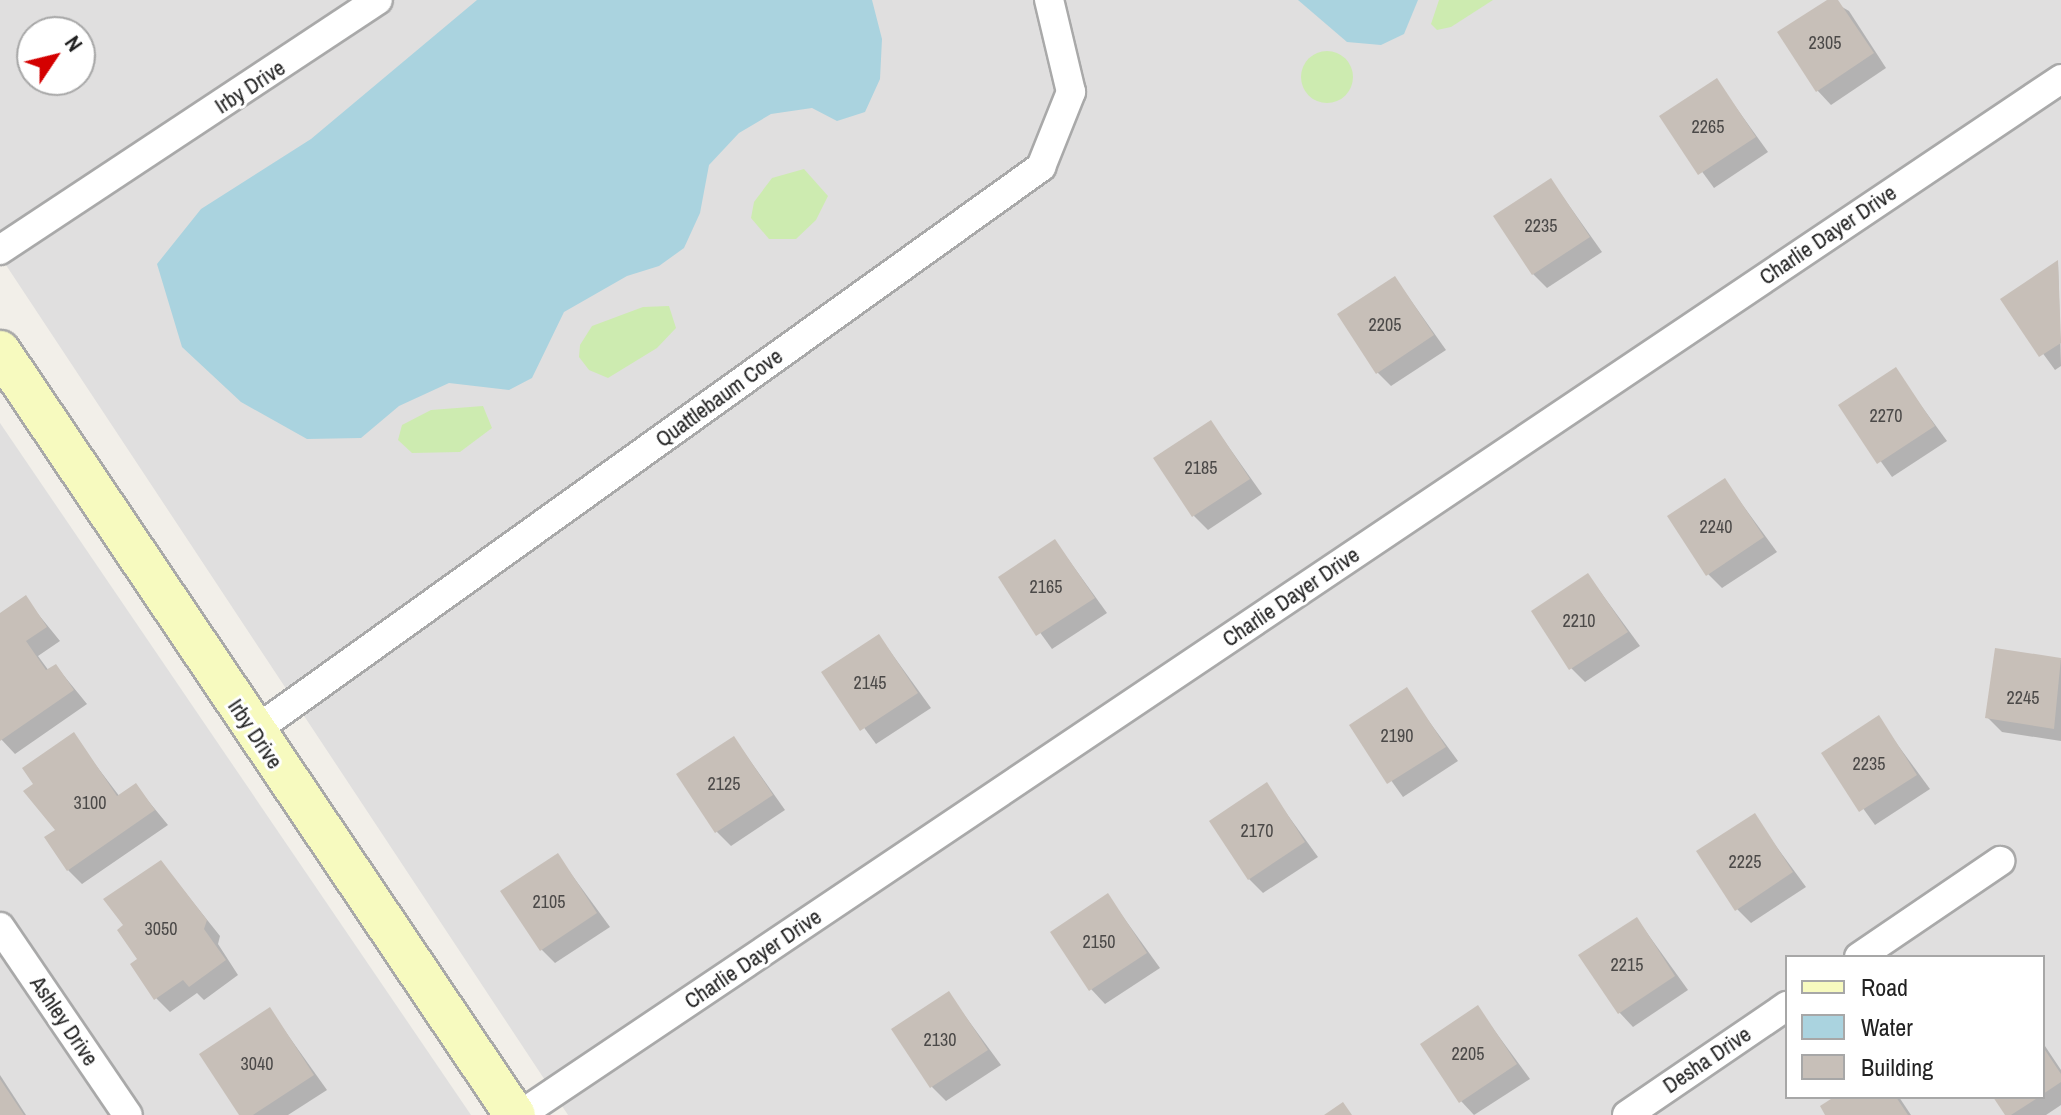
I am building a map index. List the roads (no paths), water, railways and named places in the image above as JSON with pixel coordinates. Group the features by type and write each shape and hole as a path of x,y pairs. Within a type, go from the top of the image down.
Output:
{"street":[{"name":"Irby Drive","path":"0,250 378,0"},
{"name":"Quattlebaum Cove","path":"253,732 1041,167 1071,92 1049,0"},
{"name":"Charlie Dayer Drive","path":"518,1115 2061,79"},
{"name":"Irby Drive","path":"0,351 253,732 518,1115"},
{"path":"1862,955 2000,861"},
{"name":"Ashley Drive","path":"0,927 128,1115"},
{"name":"Desha Drive","path":"1627,1115 1785,1007"}],"water":[{"path":"477,0 872,0 882,39 880,79 865,112 837,121 812,108 771,114 739,133 709,165 700,213 684,248 659,266 627,276 564,312 532,378 509,390 449,383 399,406 361,438 307,439 241,402 182,347 157,264 201,209 311,139"},
{"path":"1298,0 1418,0 1404,34 1381,45 1347,42"}]}
